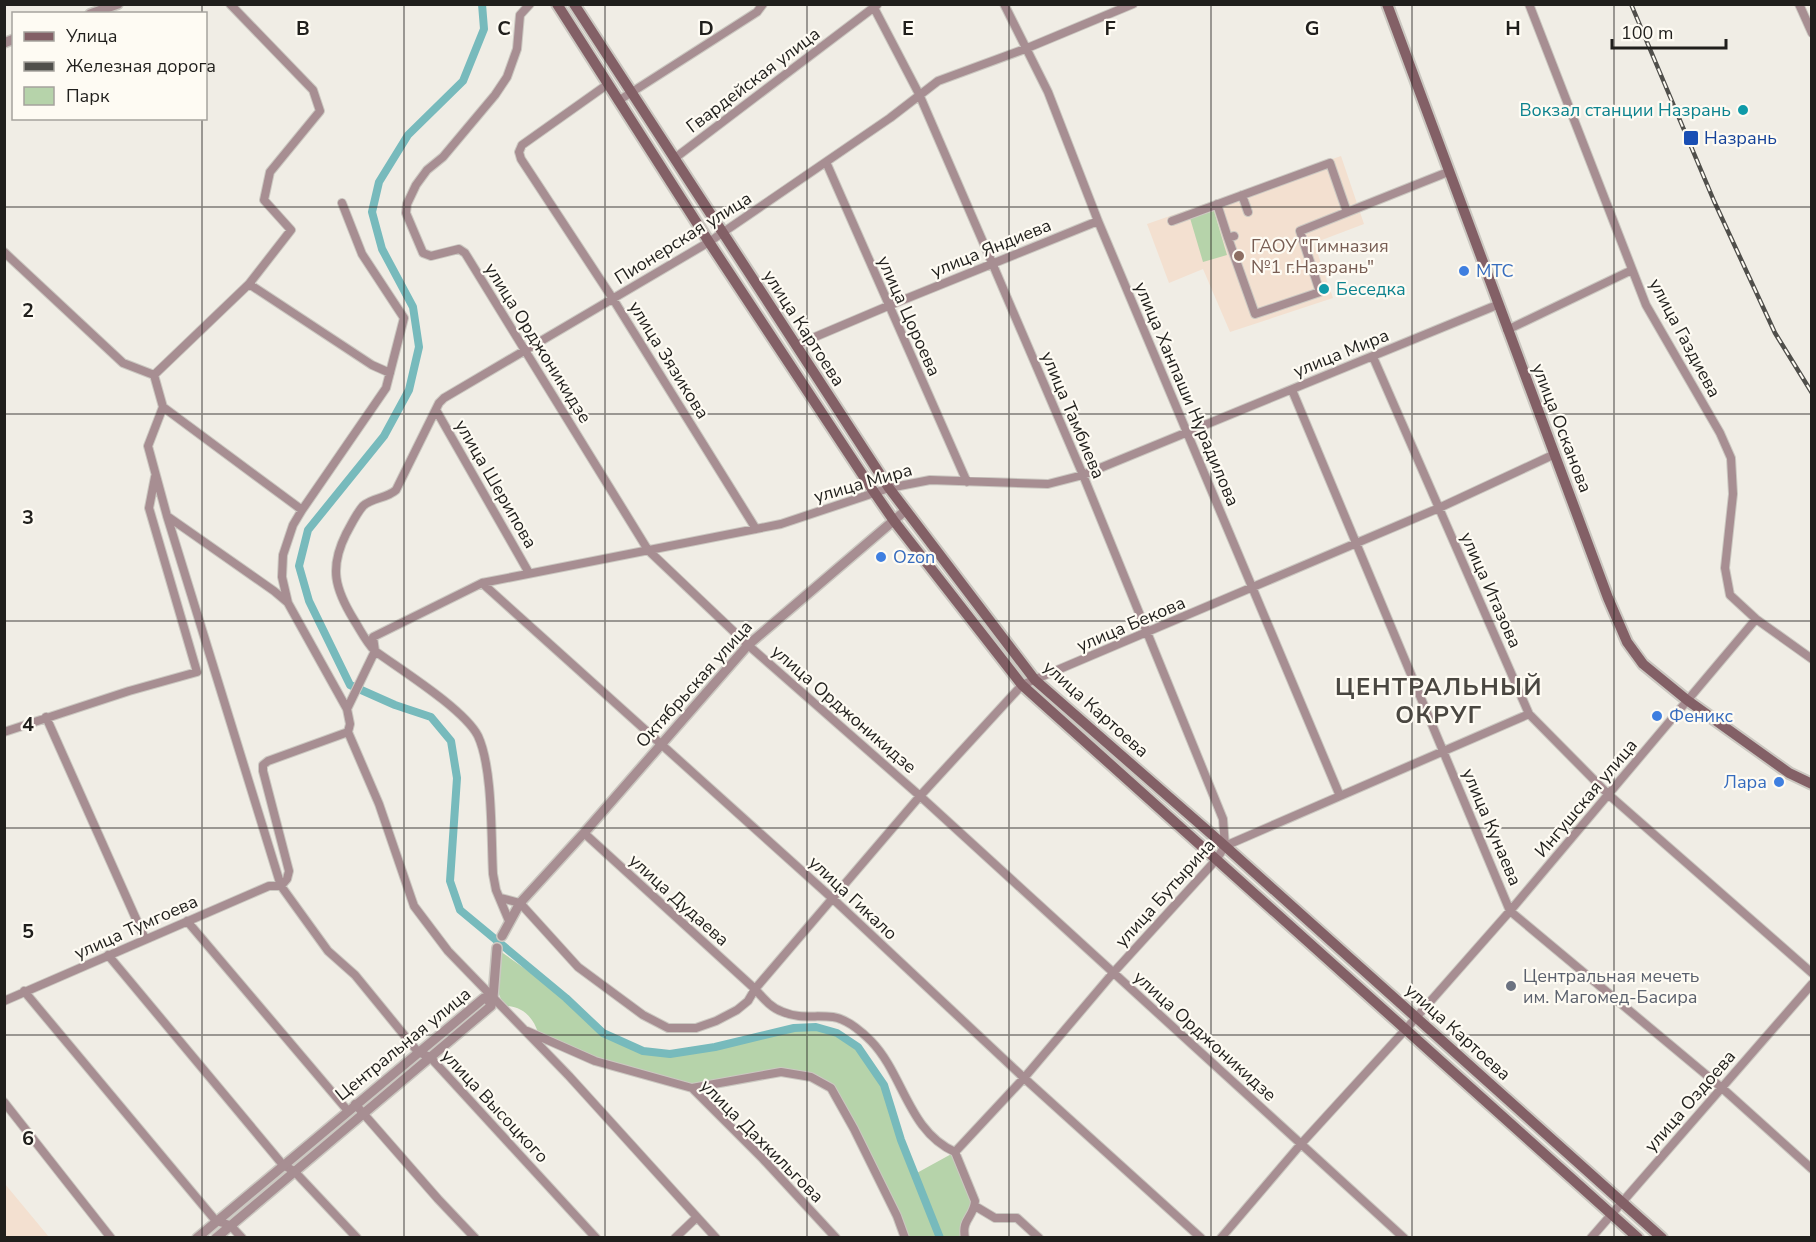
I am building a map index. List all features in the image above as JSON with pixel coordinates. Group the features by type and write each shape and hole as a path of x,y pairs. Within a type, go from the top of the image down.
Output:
{"main road":[{"name":"улица Картоева","path":"557,4 709,242 894,522 1022,686 1638,1238"},
{"name":"улица Картоева","path":"574,4 889,488 1035,680 1225,846 1662,1238"},
{"name":"улица Осканова","path":"1387,4 1497,305 1608,598 1627,642 1643,664 1687,700 1789,772 1812,784"}],"street":[{"path":"96,12 118,4"},
{"path":"154,375 249,284 291,230 264,200 270,172 320,111 313,90 230,4"},
{"name":"улица Орджоникидзе","path":"530,4 520,15 517,49 513,63 495,95 443,157 427,170 416,184 405,208 423,253 426,256 453,249 459,249 465,253 648,550 748,645 920,796 1404,1238"},
{"path":"618,101 757,12 763,4"},
{"name":"улица Ханпаши Нурадилова","path":"1004,4 1048,92 1098,221 1340,796"},
{"name":"Пионерская улица","path":"375,651 368,644 342,601 336,580 339,548 352,523 366,504 392,494 396,490 444,398 709,242 890,118 938,81 1025,49 1133,4"},
{"name":"улица Газдиева","path":"1529,4 1651,314 1720,433 1731,458 1733,494 1725,568 1730,595 1756,619 1812,658"},
{"path":"1798,4 1812,33"},
{"name":"улица Тамбиева","path":"875,5 919,94 1083,474 1223,819 1225,846"},
{"name":"Гвардейская улица","path":"675,158 875,5"},
{"name":"улица Зязикова","path":"608,84 522,145 519,152 521,159 613,299 756,529"},
{"name":"улица Цороева","path":"826,162 967,482"},
{"path":"1172,220 1330,163 1347,213"},
{"path":"1217,204 1231,237 1255,314 1320,292 1300,231 1448,172"},
{"path":"1242,195 1248,212"},
{"path":"342,203 362,254 404,318 386,388 293,525 283,555 282,577 288,603 347,709 350,724 348,732 379,804 414,906 448,951 491,1000 524,1030 716,1238"},
{"name":"улица Яндиева","path":"796,345 1098,221"},
{"path":"4,252 123,363 154,375"},
{"path":"1507,330 1632,270"},
{"path":"249,284 372,365 390,373"},
{"name":"улица Мира","path":"347,709 375,651 373,637 482,583 781,524 874,492 930,480 1048,484 1083,474 1186,433 1497,305"},
{"name":"улица Итазова","path":"1373,357 1529,714 1609,795 1812,973"},
{"path":"154,375 163,407 302,510"},
{"name":"улица Кунаева","path":"1292,390 1510,910 1722,1088 1812,1168"},
{"name":"улица Высоцкого","path":"163,407 148,446 167,516 281,886 328,951 355,975 418,1052 430,1057 596,1238"},
{"name":"улица Шерипова","path":"436,410 529,573"},
{"name":"улица Бекова","path":"520,903 578,967 643,1015 668,1028 696,1028 716,1021 737,1010 748,1000 920,796 1022,686 1439,508 1555,454"},
{"path":"4,732 46,717 197,672 149,508 156,474"},
{"name":"Октябрьская улица","path":"502,936 520,903 748,645 906,510"},
{"path":"167,516 288,603"},
{"name":"улица Гикало","path":"482,583 832,898 1024,1078 1201,1238"},
{"name":"Ингушская улица","path":"1221,1238 1301,1144 1510,910 1756,619"},
{"path":"375,651 456,710 477,736 487,767 493,874 496,890 509,921"},
{"name":"улица Бутырина","path":"955,1152 1024,1078 1113,973 1216,860 1225,846 1529,714"},
{"path":"46,717 145,939"},
{"path":"281,886 288,871 263,765 267,761 348,732"},
{"name":"улица Дудаева","path":"584,833 755,989 767,1003 781,1012 796,1016 835,1017 850,1023 871,1041 889,1065 926,1131 943,1147 955,1152"},
{"name":"улица Тумгоева","path":"4,1000 269,886 281,886"},
{"path":"501,898 520,903"},
{"path":"187,921 348,1111"},
{"path":"491,1000 497,948"},
{"path":"108,955 283,1165 294,1171 357,1238"},
{"name":"улица Оздоева","path":"1591,1238 1812,984"},
{"path":"24,992 216,1221 230,1225 242,1238"},
{"name":"Центральная улица","path":"197,1238 484,998 491,1000 491,1006 216,1238"},
{"name":"улица Дахкильгова","path":"524,1030 595,1061 692,1088 763,1159 836,1238"},
{"path":"692,1088 781,1072 810,1077 831,1089 854,1129 897,1216 905,1238"},
{"path":"4,1102 111,1238"},
{"path":"356,1104 475,1238"},
{"path":"955,1152 975,1206 995,1218 1017,1218 1039,1238"},
{"path":"965,1238 964,1224 975,1206"},
{"path":"675,1238 697,1217"}],"shaded area":[{"name":"ГАОУ \"Гимназия №1 г.Назрань\"","path":"1341,156 1364,224 1314,243 1333,298 1230,332 1203,269 1169,283 1147,224"},
{"path":"5,1184 49,1237 5,1237"}],"green space":[{"path":"1214,211 1227,255 1203,262 1190,218"},
{"path":"500,951 566,998 603,1033 643,1051 670,1054 715,1047 794,1028 816,1027 837,1033 858,1047 884,1085 901,1140 915,1174 955,1152 975,1201 965,1237 905,1237 831,1089 811,1077 781,1072 692,1088 595,1061 538,1033 534,1022 527,1014 517,1008 506,1006 497,987"}],"waterway":[{"path":"482,4 484,29 463,81 408,135 379,182 372,212 382,249 413,307 419,347 409,390 384,436 308,530 299,566 309,601 350,685 395,705 431,717 451,741 457,778 450,881 460,910 566,998 603,1033 643,1051 670,1054 715,1047 794,1028 816,1027 837,1033 858,1047 884,1085 901,1140 940,1238"}],"railway":[{"path":"1631,4 1714,201 1775,333 1812,393"}],"place":[{"name":"Вокзал станции Назрань","path":"1743,110"},
{"name":"Назрань","path":"1691,138"},
{"name":"ГАОУ \"Гимназия №1 г.Назрань\"","path":"1239,256"},
{"name":"МТС","path":"1464,271"},
{"name":"Беседка","path":"1324,289"},
{"name":"Ozon","path":"881,557"},
{"name":"Феникс","path":"1657,716"},
{"name":"Лара","path":"1779,782"},
{"name":"Центральная мечеть им. Магомед-Басира","path":"1511,986"}],"district":[{"name":"ЦЕНТРАЛЬНЫЙ ОКРУГ","path":"1439,701"}]}
